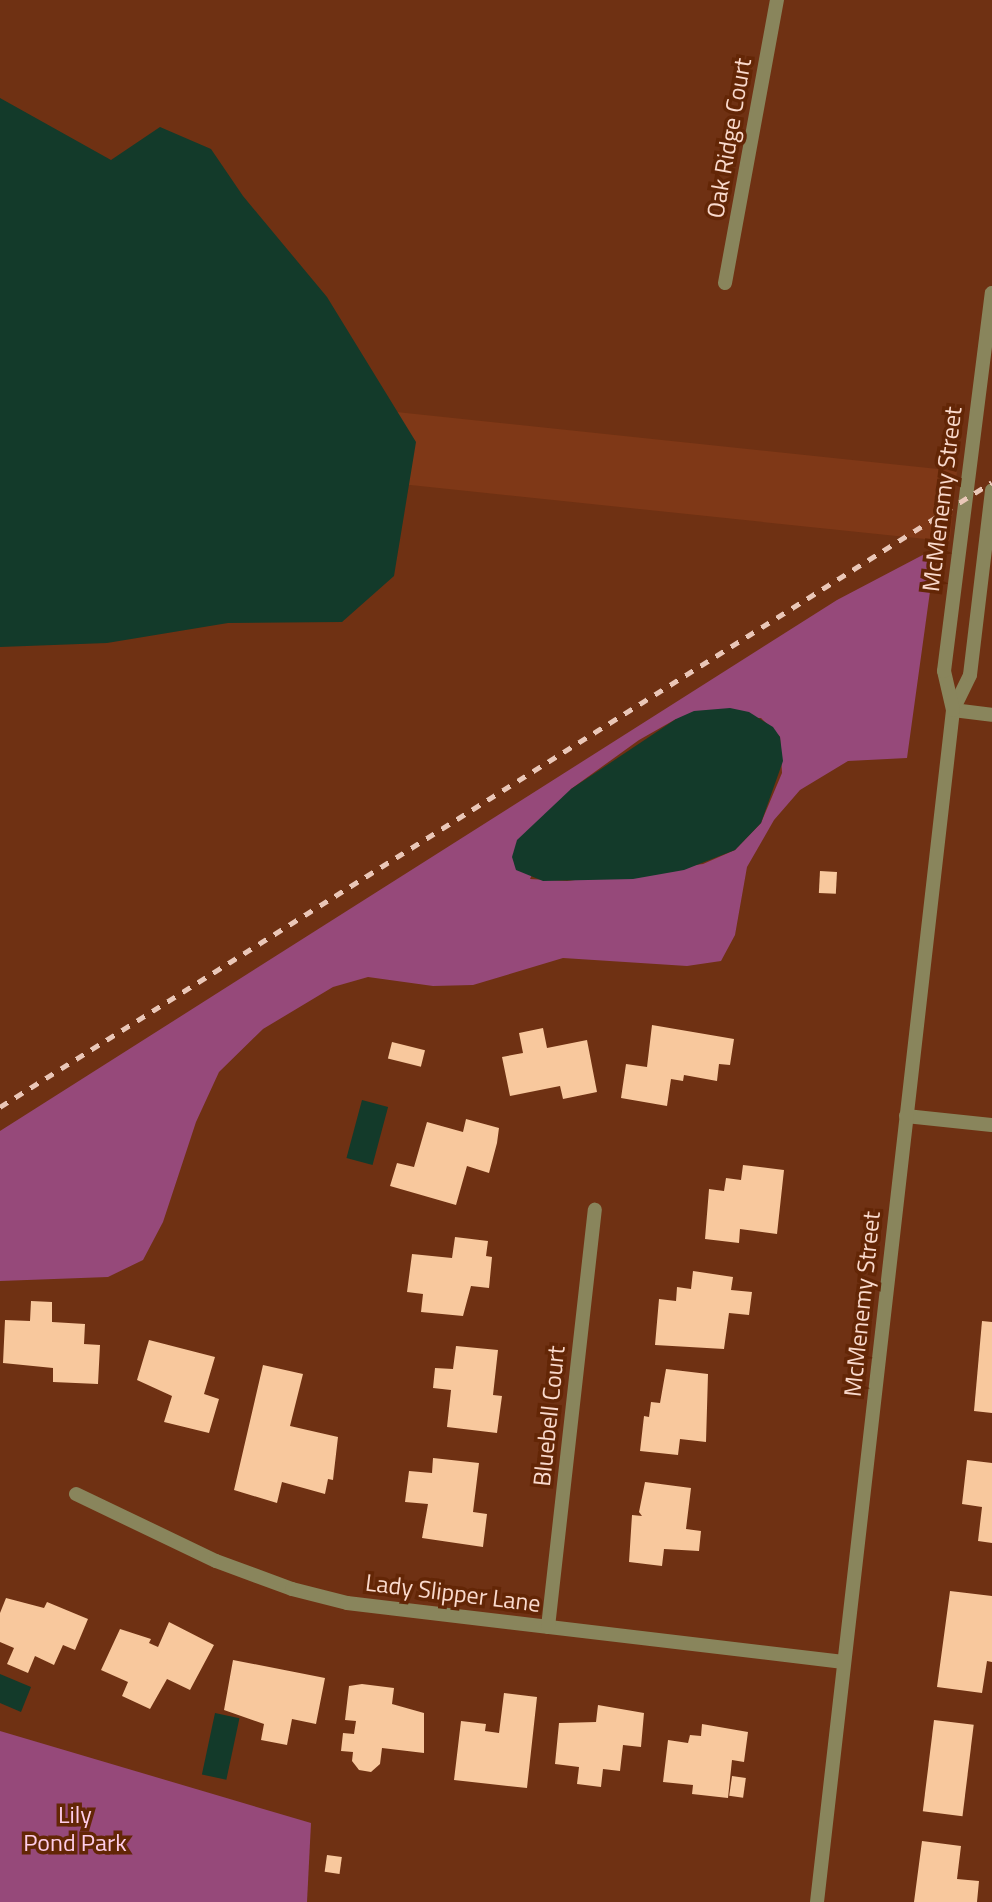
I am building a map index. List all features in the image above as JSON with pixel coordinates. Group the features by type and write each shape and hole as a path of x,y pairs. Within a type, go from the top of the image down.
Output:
{"street":[{"name":"Oak Ridge Court","path":"725,284 777,0"},
{"name":"McMenemy Street","path":"953,710 944,671 992,293"},
{"name":"McMenemy Street","path":"817,1902 953,710 970,674 992,490"},
{"path":"953,710 992,715"},
{"path":"906,1116 992,1125"},
{"name":"Bluebell Court","path":"548,1627 595,1210"},
{"name":"Lady Slipper Lane","path":"76,1494 216,1561 292,1589 365,1606 844,1662"}],"shaded area":[{"path":"0,98 111,160 160,127 211,149 243,196 327,297 416,442 394,576 342,622 228,623 107,643 0,647"},
{"path":"0,370 957,471 950,542 0,442"},
{"path":"730,708 749,712 773,727 780,737 783,761 761,823 735,850 684,870 633,879 543,881 516,870 512,857 517,840 571,789 676,719 694,711"},
{"path":"362,1100 388,1107 373,1165 346,1158"},
{"path":"0,1674 31,1687 21,1712 0,1703"},
{"path":"215,1713 239,1718 226,1780 202,1775"}],"green space":[{"path":"936,548 907,758 848,761 800,790 774,820 747,867 735,935 721,961 687,966 563,958 473,985 433,986 368,977 333,987 263,1029 219,1072 196,1122 163,1222 143,1260 108,1277 0,1281 0,1131 837,600","holes":["761,718 780,737 782,773 761,823 735,850 703,864 567,881 530,879 571,789 639,740 676,719"]},
{"name":"Lily Pond Park","path":"0,1731 311,1823 307,1902 0,1902"}],"building":[{"path":"820,871 837,872 836,894 819,893"},
{"path":"652,1025 734,1039 730,1065 719,1064 717,1081 684,1075 683,1081 671,1079 667,1106 621,1098 626,1064 647,1067"},
{"path":"543,1028 547,1048 587,1040 597,1092 563,1099 560,1086 510,1096 502,1057 523,1053 519,1033"},
{"path":"392,1042 425,1050 421,1067 388,1058"},
{"path":"466,1119 499,1128 489,1173 467,1166 456,1205 390,1186 397,1163 414,1167 427,1122 463,1132"},
{"path":"743,1165 784,1170 777,1234 740,1229 739,1243 705,1239 709,1189 724,1191 726,1178 741,1180"},
{"path":"455,1237 488,1241 486,1256 492,1257 489,1288 471,1286 463,1316 421,1312 423,1294 407,1292 412,1254 452,1258"},
{"path":"693,1271 733,1277 731,1290 752,1292 749,1315 729,1313 724,1349 655,1345 659,1299 676,1301 677,1287 691,1289"},
{"path":"31,1301 52,1302 52,1322 85,1324 84,1344 100,1345 98,1384 53,1382 53,1368 3,1363 5,1320 30,1321"},
{"path":"982,1321 992,1322 992,1413 974,1411"},
{"path":"149,1340 215,1357 204,1394 219,1399 209,1433 164,1422 172,1396 137,1380"},
{"path":"456,1346 498,1350 493,1395 502,1396 497,1433 447,1427 451,1390 433,1388 435,1368 453,1369"},
{"path":"263,1365 303,1374 290,1426 338,1437 333,1480 328,1479 325,1494 282,1482 277,1503 234,1490"},
{"path":"666,1369 708,1374 706,1442 680,1439 678,1455 640,1451 644,1416 649,1417 651,1402 660,1403"},
{"path":"433,1458 479,1463 473,1512 487,1514 483,1547 422,1538 428,1504 405,1502 409,1471 432,1473"},
{"path":"967,1460 992,1463 992,1543 978,1541 982,1507 962,1504"},
{"path":"645,1482 691,1488 686,1529 701,1531 699,1551 664,1549 662,1566 629,1562 632,1515 642,1516 639,1512"},
{"path":"950,1591 992,1596 992,1662 987,1661 982,1693 937,1687"},
{"path":"6,1598 44,1608 47,1602 88,1619 75,1650 63,1645 54,1665 35,1656 28,1673 7,1664 14,1648 0,1642 0,1613"},
{"path":"169,1622 214,1645 190,1690 167,1679 150,1709 122,1696 128,1682 101,1670 120,1629 151,1639 149,1643 158,1647"},
{"path":"233,1660 325,1678 316,1724 292,1719 287,1745 261,1740 264,1724 224,1710"},
{"path":"362,1684 394,1688 392,1704 424,1713 424,1753 382,1748 380,1764 371,1772 359,1770 352,1761 353,1752 341,1751 343,1733 354,1734 356,1721 345,1720 349,1686"},
{"path":"504,1693 537,1697 527,1788 454,1780 461,1721 486,1724 485,1731 499,1733"},
{"path":"598,1705 644,1713 641,1747 623,1745 620,1771 603,1769 601,1787 577,1784 579,1767 555,1764 559,1723 596,1722"},
{"path":"934,1720 974,1725 962,1816 923,1811"},
{"path":"702,1724 748,1732 744,1762 732,1760 728,1798 692,1794 693,1785 663,1782 668,1740 688,1743 690,1735 701,1736"},
{"path":"732,1776 746,1778 743,1798 729,1796"},
{"path":"922,1841 961,1846 957,1879 979,1881 977,1902 914,1902"},
{"path":"327,1855 342,1857 339,1874 325,1872"}],"railway":[{"path":"0,1107 992,482"}]}
